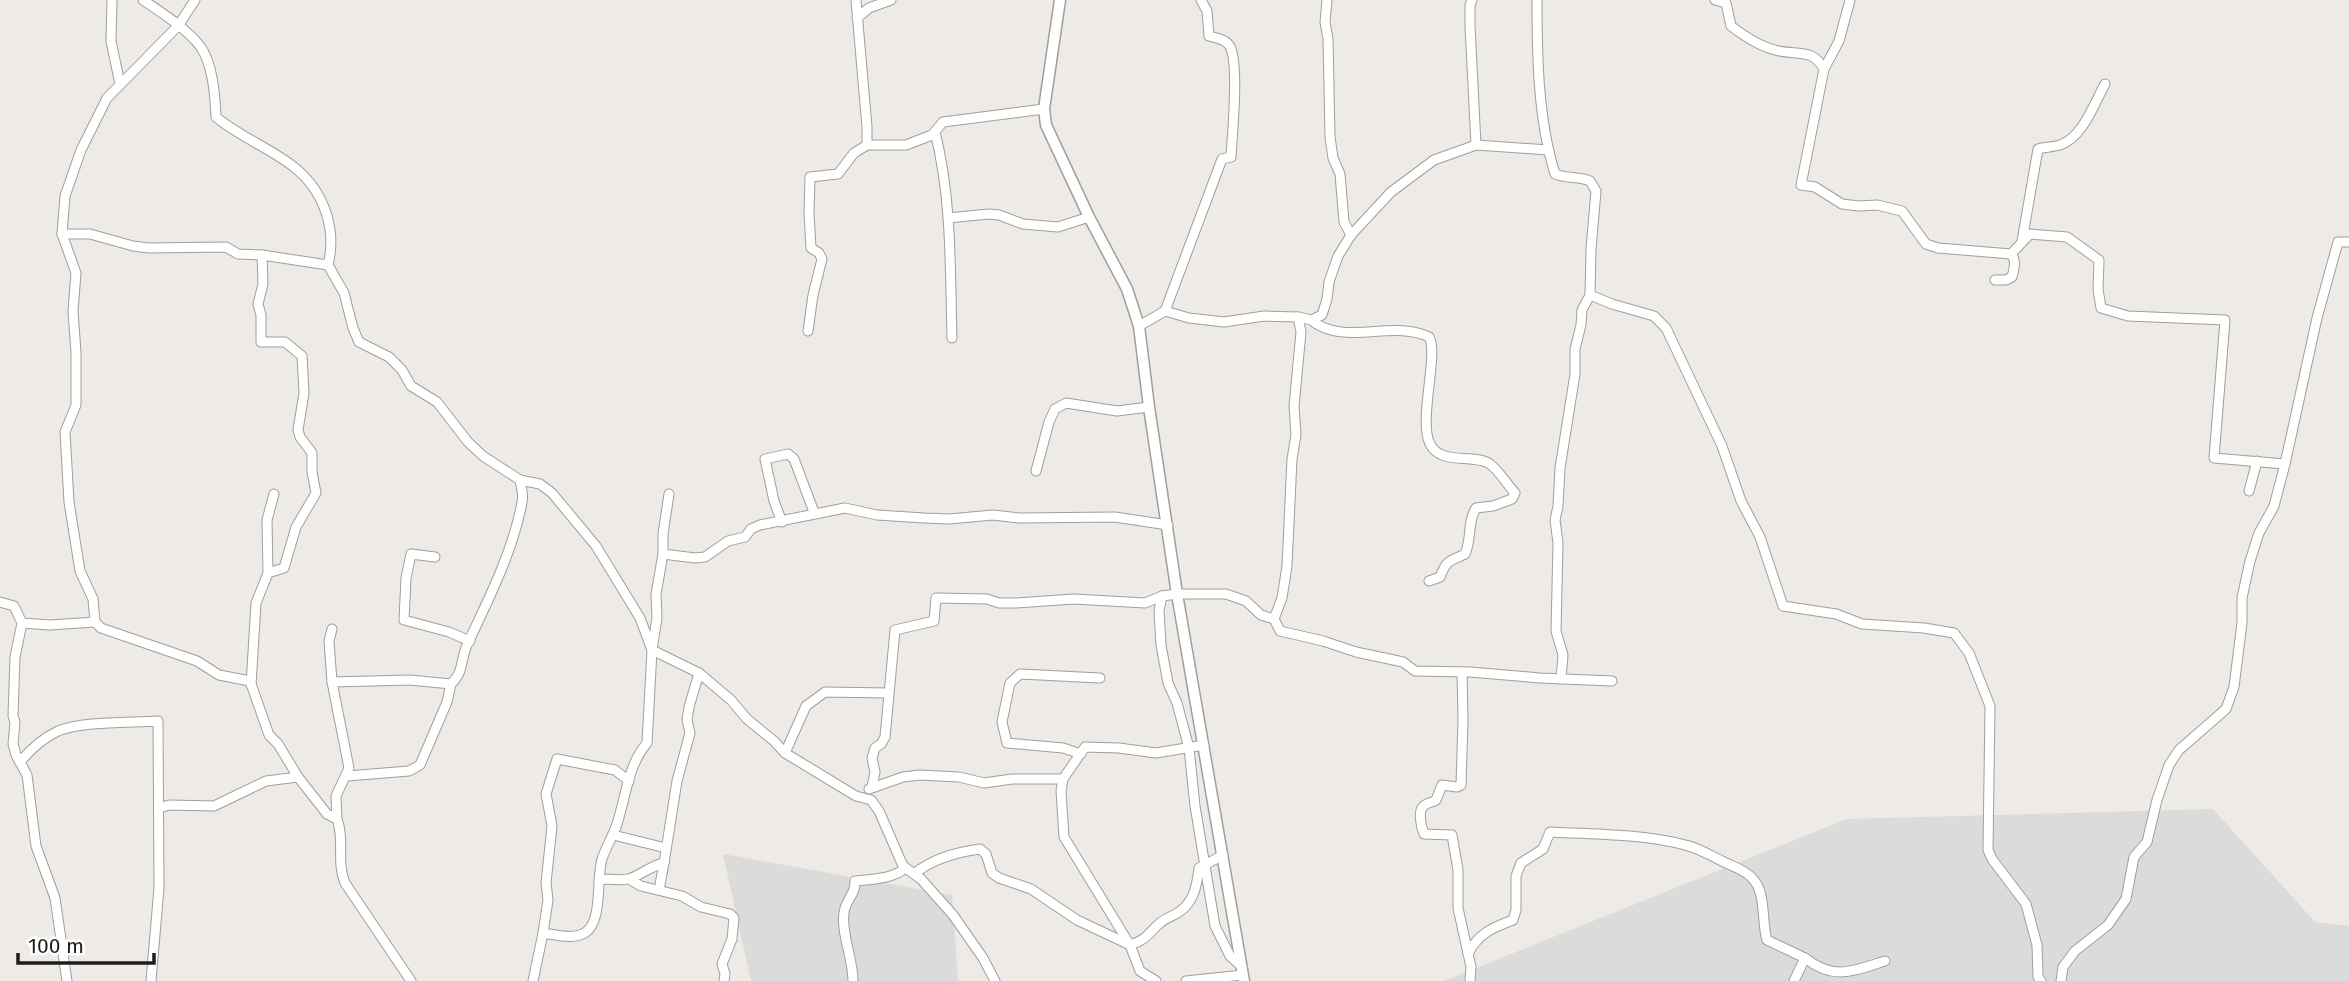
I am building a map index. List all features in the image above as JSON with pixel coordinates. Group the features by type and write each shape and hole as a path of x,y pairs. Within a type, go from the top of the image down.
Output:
{"street":[{"path":"111,0 111,41 120,83"},
{"path":"143,0 178,26 200,47 216,98 216,117 233,131 254,141 295,168 316,191 329,225 332,248 328,265 344,293 359,342 389,358 402,370 411,386 437,402 468,442 483,456 520,480 540,484 552,493 596,546 640,618 652,650 699,673 732,700 747,719 785,753 856,796 871,800 879,810 899,858 953,915 983,958 995,981"},
{"path":"95,622 93,599 79,571 69,502 65,432 76,405 73,311 76,273 62,234 65,196 81,150 107,98 178,26 195,0"},
{"path":"856,0 867,145"},
{"path":"856,18 869,8 891,0"},
{"path":"1060,0 1044,109 1046,125 1089,217 1127,289 1139,326 1177,594 1243,974"},
{"path":"1139,326 1165,312 1222,159 1231,157 1234,113 1233,54 1229,44 1209,36 1207,11 1201,0"},
{"path":"1327,0 1325,22 1328,39 1330,137 1333,158 1340,174 1344,222 1350,235"},
{"path":"1472,0 1470,26 1476,145"},
{"path":"1537,0 1540,78 1548,150 1555,173 1563,177 1590,181 1596,191 1590,295 1582,310 1575,349 1555,520 1558,543 1556,631 1563,655 1561,679"},
{"path":"1715,0 1726,3 1731,26 1740,33 1773,50 1810,55 1819,59 1824,69"},
{"path":"1850,0 1839,41 1824,69 1801,185 1826,192 1842,204 1889,206 1902,211 1926,244 1938,248 2011,254 2015,258 2012,276 2006,280 1995,280"},
{"path":"2022,243 2038,149 2070,140 2078,132 2105,84"},
{"path":"808,331 822,259 819,253 811,248 810,177 838,174 854,153 867,145 906,145 932,135 943,122 1044,109"},
{"path":"935,132 942,162 948,218 952,338"},
{"path":"1311,320 1322,315 1338,256 1350,235 1391,192 1433,160 1476,145 1548,150"},
{"path":"948,218 989,214 1023,224 1058,227 1089,217"},
{"path":"62,234 90,234 149,248 226,247 238,254 328,265"},
{"path":"2011,254 2030,234 2067,237 2099,260 2098,289 2101,308 2128,317 2225,320 2214,458 2285,464"},
{"path":"2061,981 2063,967 2075,951 2108,925 2126,899 2134,857 2147,842 2169,765 2179,750 2226,709 2234,687 2242,623 2242,598 2250,561 2259,533 2274,506 2316,318 2332,260 2338,242 2349,242"},
{"path":"262,255 263,284 258,304 261,315 261,342 285,342 302,356 304,393 298,430 312,453 316,493 296,527 284,568 268,573"},
{"path":"1590,295 1654,316 1666,328 1722,446 1741,501 1760,537 1783,606 1836,614 1862,624 1954,633 1969,653 1990,706 1988,850 2026,904 2037,945 2040,981"},
{"path":"1165,312 1224,322 1264,316 1298,317 1311,320 1320,327 1341,331 1398,331 1429,337 1432,345 1427,389 1427,438 1431,447 1440,454 1489,463 1515,493 1513,499 1476,508 1470,520 1469,542 1465,554 1452,558 1446,563 1440,578 1429,581"},
{"path":"1274,619 1282,598 1287,566 1292,459 1297,435 1294,406 1301,332 1298,317"},
{"path":"1036,471 1055,409 1066,403 1117,411 1149,407"},
{"path":"782,522 774,501 765,459 788,454 794,459 814,512"},
{"path":"2249,491 2256,461"},
{"path":"347,776 408,771 420,765 447,702 450,684 459,676 466,648 487,604 514,531 523,499 520,480"},
{"path":"251,685 256,603 268,573 267,520 274,494"},
{"path":"544,933 565,937 584,934 593,925 601,860 613,835 638,753 647,743 652,650 657,618 656,594 670,494"},
{"path":"663,554 705,557 728,541 745,537 751,529 760,525 782,522 814,512 845,508 877,515 949,519 993,515 1019,519 1115,517 1168,526"},
{"path":"435,557 411,554 404,620 449,632 470,641"},
{"path":"872,787 875,772 872,758 874,748 881,744 885,737 895,630 934,621 936,598 987,599 999,603 1074,599 1144,603 1177,594 1226,594 1247,601 1261,615 1274,619 1280,631 1402,662 1415,671 1612,681"},
{"path":"1162,596 1159,611 1168,683 1177,704 1189,748 1195,806 1215,926 1220,940 1243,974"},
{"path":"0,603 14,606 22,623 15,657 13,744 27,775 33,830 40,862 55,898 68,981"},
{"path":"22,623 50,625 95,622 106,631 197,662 219,674 250,681 269,735 327,814 337,819"},
{"path":"332,629 329,641 331,682 349,768 336,796 341,836 341,875 411,981"},
{"path":"1462,672 1461,785 1442,785 1436,800 1421,808 1421,827 1424,834 1451,835 1458,870 1458,908 1471,967 1470,981"},
{"path":"659,890 677,780 690,733 687,720 689,707 699,673"},
{"path":"1081,754 1062,748 1007,743 1002,722 1010,683 1020,674 1100,678"},
{"path":"331,682 410,680 450,684"},
{"path":"785,753 806,706 825,692 888,693"},
{"path":"20,762 28,751 57,732 158,721 159,888 151,981"},
{"path":"1156,981 1140,971 1130,946 1093,881 1064,838 1061,791 1063,779 1085,747 1156,753 1204,745"},
{"path":"533,981 548,900 546,883 552,826 546,794 557,759 615,769 629,781"},
{"path":"863,797 872,787 903,777 920,775 960,777 984,783 1012,779 1063,779"},
{"path":"159,808 169,805 214,806 266,781 298,777"},
{"path":"1468,954 1472,946 1493,926 1513,920 1516,911 1516,876 1521,863 1543,849 1550,832 1618,834 1684,844 1709,853 1741,869 1754,879 1763,907 1763,929 1767,940 1829,973 1843,974 1885,961"},
{"path":"613,835 666,848"},
{"path":"853,981 843,915 846,905 854,895 855,881 910,871 957,853 980,849 986,854 992,873 999,878 1031,889 1077,920 1130,946"},
{"path":"1130,946 1148,938 1154,928 1181,911 1197,887 1199,868 1223,855"},
{"path":"629,879 651,866 664,863"},
{"path":"599,880 629,879 641,886 682,896 701,907 730,914 734,918 732,939 722,964 724,981"},
{"path":"1794,981 1805,958"},
{"path":"1186,981 1243,974"}],"shaded area":[{"path":"2213,809 2315,922 2349,926 2349,981 1444,981 1847,819"},
{"path":"723,854 952,895 958,981 751,981"}]}
